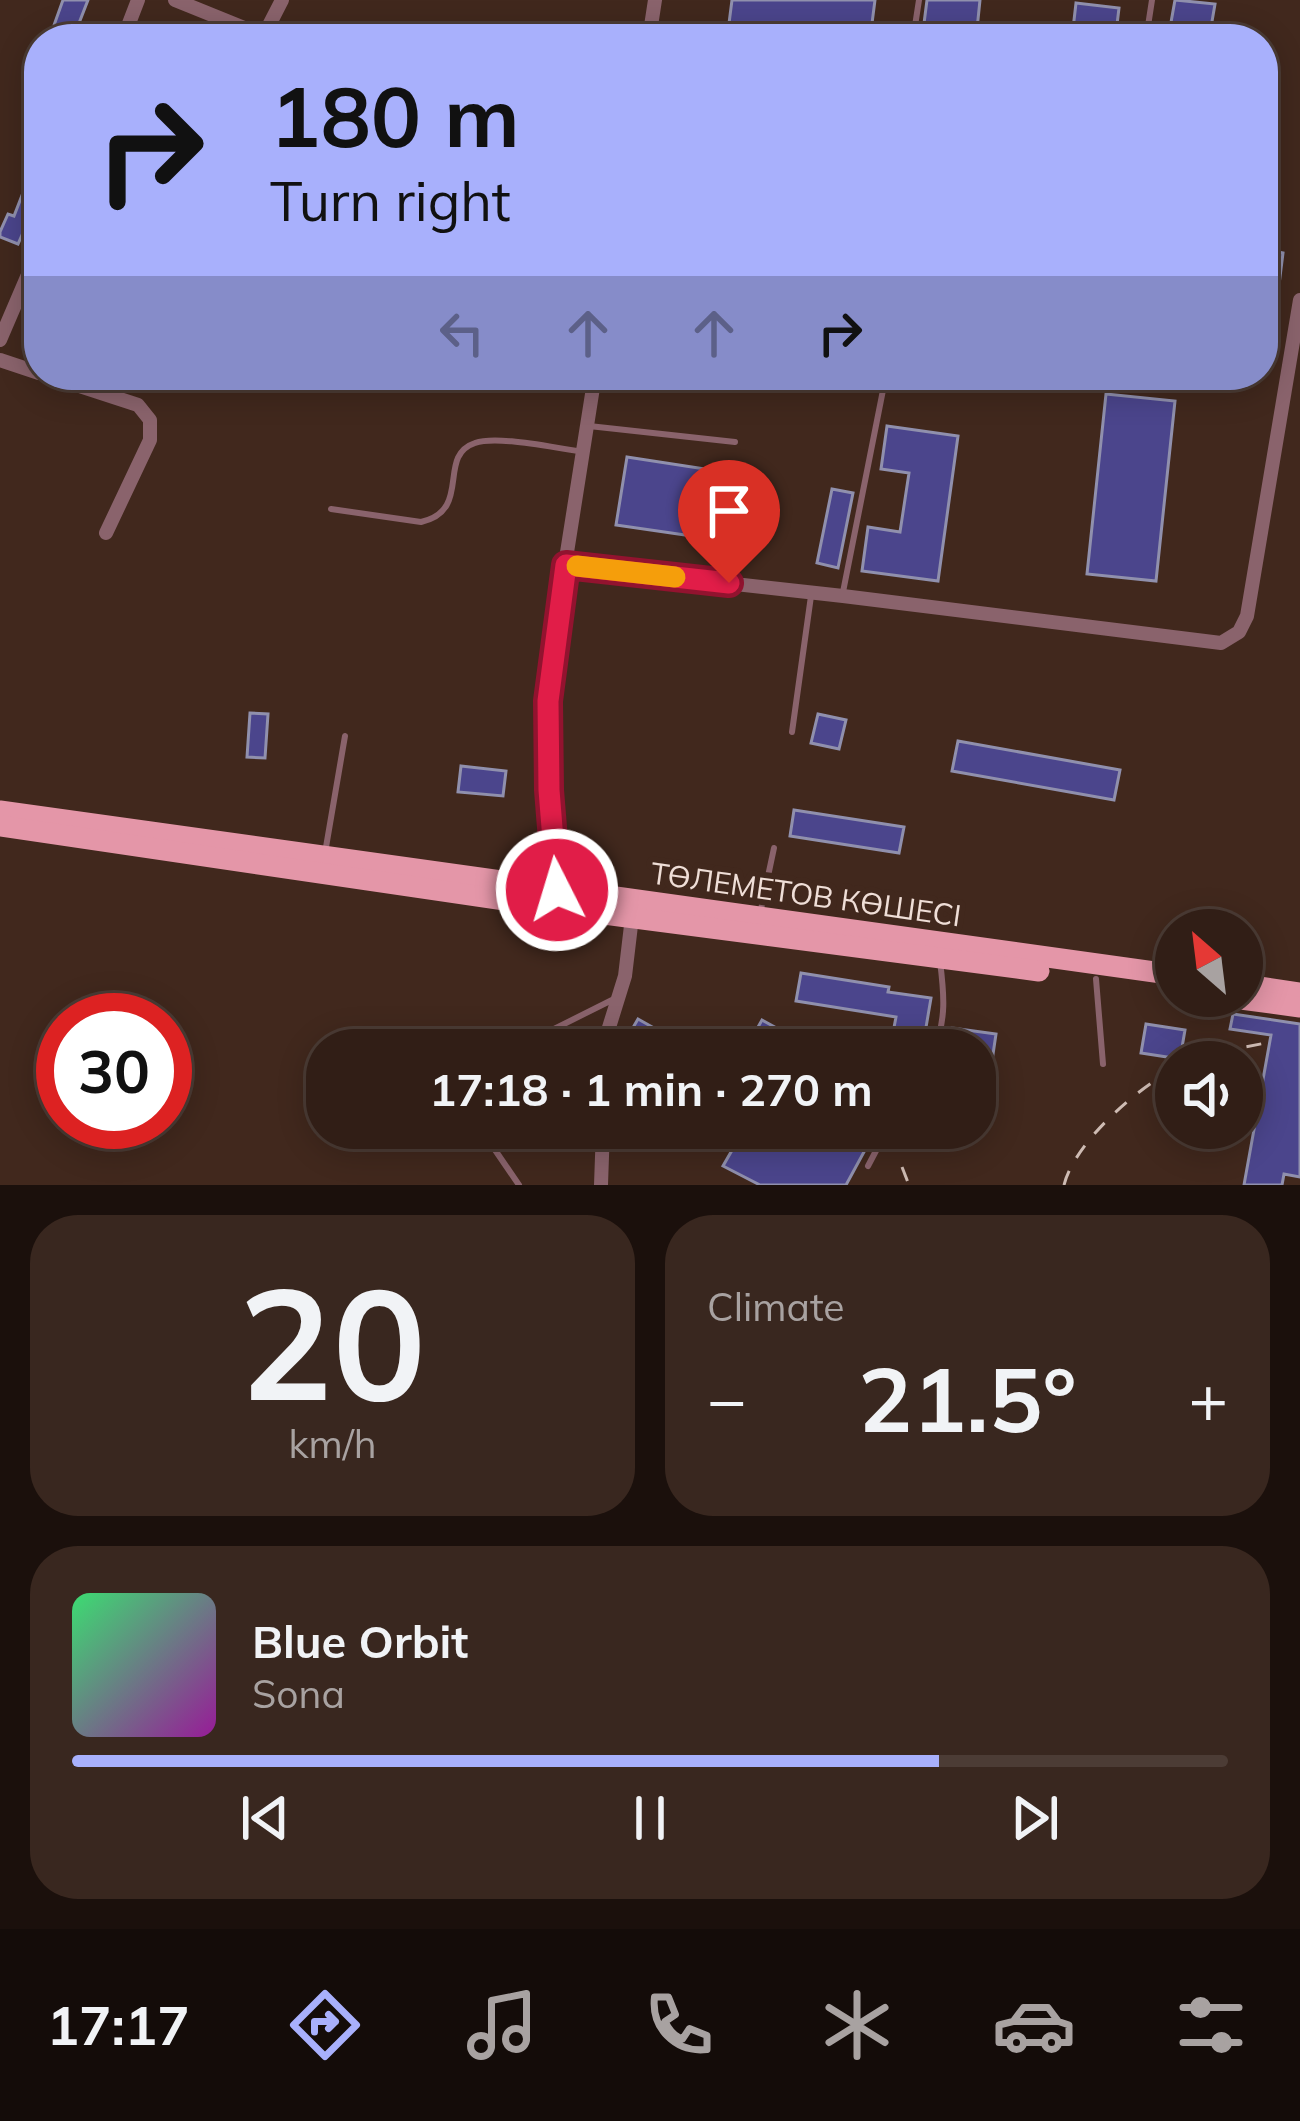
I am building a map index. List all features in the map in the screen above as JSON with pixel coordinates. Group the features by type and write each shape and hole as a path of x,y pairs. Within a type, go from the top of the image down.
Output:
{"main road":[{"name":"ТӨЛЕМЕТОВ КӨШЕСІ","path":"0,811 324,856 632,917 1155,987"},
{"name":"ТӨЛЕМЕТОВ КӨШЕСІ","path":"0,826 558,899 760,918 1155,972"},
{"path":"1263,988 1300,993"},
{"path":"1263,1002 1300,1007"}],"street":[{"path":"176,0 232,24"},
{"path":"0,340 24,284"},
{"path":"566,565 1211,643 1230,639 1247,616 1300,300"},
{"path":"106,533 151,429 138,405 107,390"},
{"path":"558,899 548,701 593,390"},
{"path":"607,1029 625,976 632,917"},
{"path":"601,1185 602,1149"}],"lane":[{"path":"843,596 883,390"},
{"path":"587,425 735,442"},
{"path":"331,509 432,520 452,499 455,463 476,442 583,452"},
{"path":"792,732 811,592"},
{"path":"324,856 345,736"},
{"path":"760,918 774,848"},
{"path":"940,958 944,991 940,1029"},
{"path":"1096,979 1103,1064"},
{"path":"554,1029 620,996"},
{"path":"494,1149 519,1185"},
{"path":"868,1166 877,1149"}],"building":[{"path":"63,0 88,0 79,24 54,24"},
{"path":"732,0 875,0 872,24 729,24"},
{"path":"927,0 980,0 978,24 924,24"},
{"path":"1175,0 1215,4 1212,24 1171,24"},
{"path":"1076,3 1119,8 1117,24 1074,24"},
{"path":"24,190 24,230 18,244 0,237 8,214 14,216"},
{"path":"1278,252 1283,253 1278,293"},
{"path":"1106,394 1175,401 1156,581 1087,574"},
{"path":"887,426 958,436 938,581 862,571 868,527 900,532 909,473 881,469"},
{"path":"627,457 705,469 699,505 766,515 761,546 616,525"},
{"path":"832,489 853,493 838,568 817,563"},
{"path":"250,713 268,714 265,758 247,757"},
{"path":"818,714 846,720 839,749 811,743"},
{"path":"958,741 1120,770 1114,800 952,771"},
{"path":"461,766 506,771 503,796 458,792"},
{"path":"794,810 904,827 899,853 790,836"},
{"path":"801,973 931,998 926,1029 894,1029 896,1017 796,1001"},
{"path":"1232,1017 1300,1024 1300,1177 1284,1174 1282,1185 1244,1185 1250,1149 1263,1149 1263,1079 1271,1035 1230,1029"},
{"path":"638,1019 656,1029 632,1029"},
{"path":"762,1020 778,1029 757,1029"},
{"path":"1146,1024 1185,1030 1183,1041 1155,1041 1155,1055 1141,1053"},
{"path":"733,1149 866,1149 846,1185 760,1185 723,1166"}],"railway":[{"path":"1064,1185 1094,1134 1155,1082"},
{"path":"902,1167 909,1185"}],"slow traffic":[{"path":"577,566 675,577"}],"route":[{"path":"557,890 548,701 566,565 729,583"}]}
